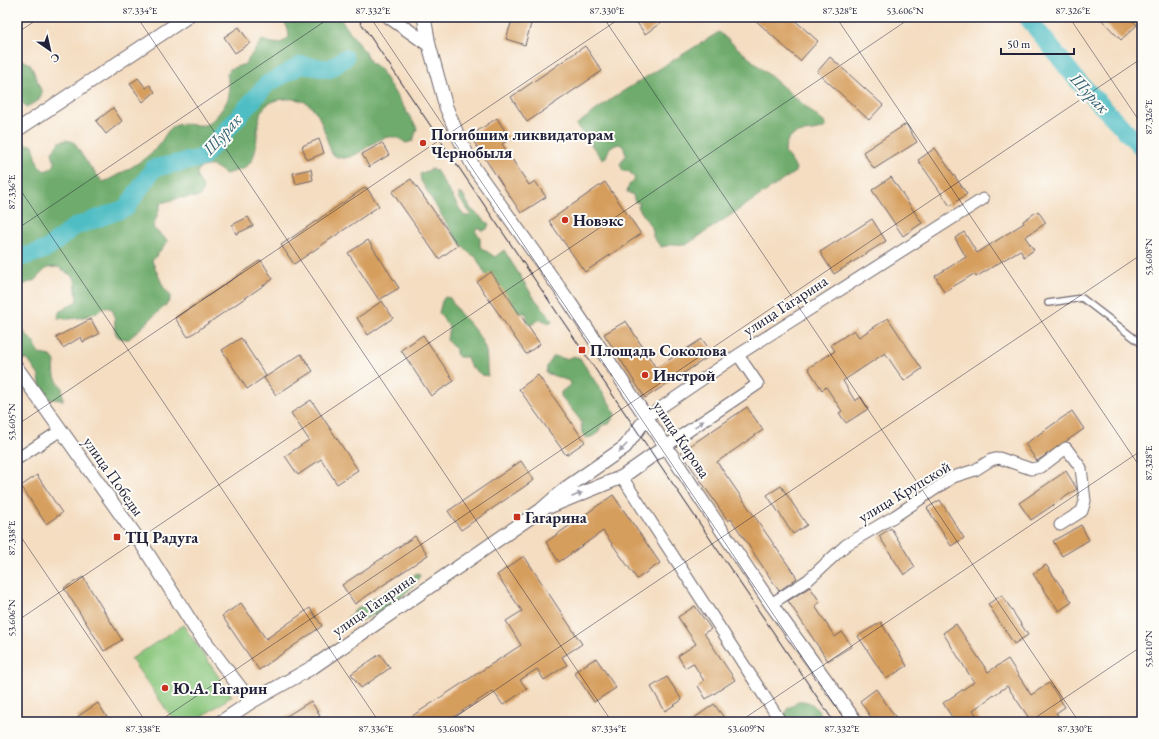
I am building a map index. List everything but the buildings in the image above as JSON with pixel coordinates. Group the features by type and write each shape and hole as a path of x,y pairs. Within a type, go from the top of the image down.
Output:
{"street":[{"path":"17,130 187,17"},
{"path":"389,17 430,45"},
{"name":"улица Кирова","path":"424,17 446,107 474,168 570,303 771,604 856,722"},
{"name":"улица Гагарина","path":"222,722 251,702 313,667 541,510 566,488 625,447 647,417 738,355 983,199"},
{"name":"улица Гагарина","path":"541,510 622,476 758,384 738,355"},
{"name":"улица Победы","path":"17,368 143,546 195,628 251,702"},
{"path":"17,459 61,430"},
{"name":"улица Крупской","path":"771,604 808,580 846,545 895,516 953,477 975,470 991,460 999,458 1031,469 1041,467 1066,448 1081,468 1085,501 1082,511 1060,525"},
{"path":"622,476 781,722"}],"lane":[{"path":"1048,303 1082,298 1142,344"}],"green space":[{"path":"282,17 339,17 371,63 379,68 417,128 413,141 406,143 395,137 387,137 379,140 355,155 348,158 340,158 332,154 318,115 306,102 296,99 284,99 267,105 261,113 255,153 249,164 242,169 226,174 213,166 206,166 198,169 197,177 203,190 199,197 179,198 161,203 153,228 168,241 152,261 164,288 171,296 168,303 129,339 122,339 118,337 115,330 115,320 112,309 106,307 83,317 71,319 58,318 59,312 77,301 75,278 58,267 47,268 35,280 17,287 17,146 24,144 33,145 38,164 44,171 50,169 55,164 52,152 59,142 66,140 74,142 87,162 103,182 108,180 147,157 174,126 181,124 205,125 212,121 228,99 229,92 227,74 230,69 245,64 262,40 280,43 289,37 288,29"},
{"path":"719,32 826,124 826,127 819,130 800,133 789,138 786,144 785,152 796,168 795,172 686,245 675,244 661,247 653,237 653,230 638,207 640,203 635,202 633,195 627,192 629,185 635,179 629,171 623,171 620,164 626,155 623,146 619,144 610,147 606,157 602,159 576,125 617,95"},
{"path":"17,57 31,65 42,93 38,101 26,107 17,96"},
{"path":"432,169 436,170 464,216 469,216 471,214 459,198 459,193 464,196 470,208 489,224 487,229 483,231 478,228 475,231 480,237 480,247 495,257 504,250 532,295 552,320 551,323 540,320 533,324 528,324 526,313 518,312 510,308 496,292 475,256 469,253 462,246 454,235 421,181 420,174"},
{"path":"445,297 450,298 458,311 478,334 482,341 486,351 488,376 482,375 470,366 467,357 459,357 456,354 456,349 447,340 449,327 439,313 442,301"},
{"path":"17,324 34,343 39,354 51,356 55,361 55,375 57,381 62,387 63,400 49,399 41,391 39,376 28,360 17,356"},
{"path":"554,356 566,359 574,356 581,360 612,407 615,415 609,424 602,425 598,432 592,437 586,438 582,433 581,421 561,396 561,392 570,385 569,381 546,373 547,366"},
{"path":"417,573 420,575 413,586 386,608 371,616 350,624 346,621 349,616 366,603"},
{"path":"183,625 232,696 194,722 175,722 131,659"},
{"path":"799,701 812,704 826,722 788,722 784,717 787,709"}],"waterway":[{"name":"Шурак","path":"1027,17 1077,80 1142,148"},
{"name":"Шурак","path":"17,259 47,249 74,227 126,208 154,168 202,158 267,84 301,65 330,69 345,58"}],"tram line":[{"path":"357,17 834,722"}],"place":[{"name":"Погибшим ликвидаторам Чернобыля","path":"423,143"},
{"name":"Новэкс","path":"565,220"},
{"name":"Площадь Соколова","path":"582,350"},
{"name":"Инстрой","path":"645,375"},
{"name":"Гагарина","path":"517,517"},
{"name":"ТЦ Радуга","path":"117,537"},
{"name":"Ю.А. Гагарин","path":"165,688"}]}
